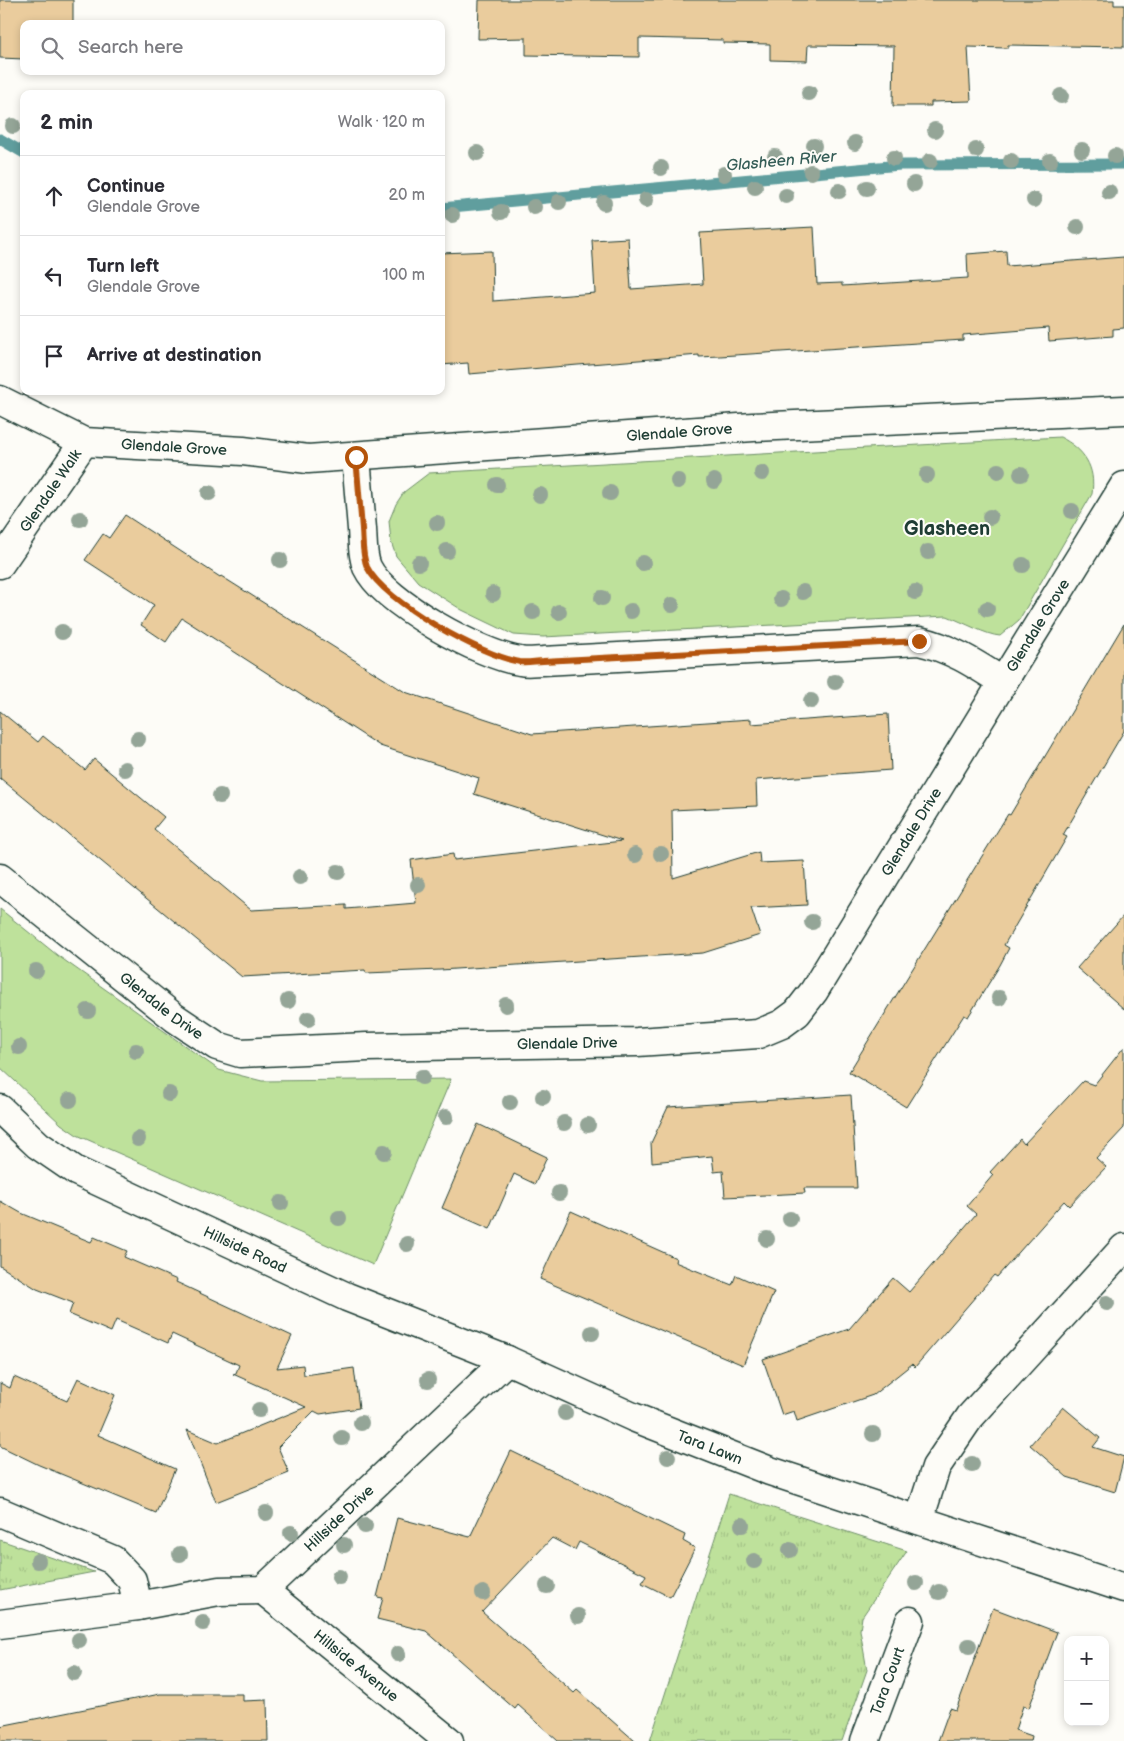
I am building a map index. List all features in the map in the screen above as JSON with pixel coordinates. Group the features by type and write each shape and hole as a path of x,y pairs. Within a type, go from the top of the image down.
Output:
{"street":[{"name":"Glendale Grove","path":"0,400 84,442 243,451 308,459 753,427 1123,414"},
{"name":"Glendale Walk","path":"0,564 84,442"},
{"name":"Glendale Grove","path":"356,457 364,556 374,578 399,600 423,616 461,640 494,654 521,662 919,641 942,646 964,657 1003,682 1124,486"},
{"name":"Glendale Drive","path":"0,878 175,1018 217,1046 240,1053 367,1047 637,1042 758,1034 782,1024 797,1013 814,991 1003,682"},
{"name":"Hillside Road","path":"0,1109 38,1145 76,1171 347,1297 507,1360"},
{"path":"919,1520 936,1467 970,1417 1124,1248"},
{"name":"Tara Lawn","path":"507,1360 633,1417 718,1452 1124,1588"},
{"name":"Hillside Drive","path":"263,1590 507,1360"},
{"path":"0,1512 113,1560 132,1580 138,1606"},
{"path":"0,1624 138,1606 219,1591 263,1590"},
{"name":"Hillside Avenue","path":"263,1590 449,1741"},
{"name":"Tara Court","path":"865,1741 910,1621"}],"green space":[{"path":"1060,437 1082,453 1090,467 1093,484 1092,494 1019,620 1000,636 981,631 947,616 543,637 514,635 462,610 418,582 396,556 391,542 389,521 396,504 404,492 429,473"},
{"path":"0,909 57,955 219,1070 262,1081 451,1079 373,1265 77,1135 61,1124 0,1067"},
{"path":"729,1494 907,1551 862,1617 860,1630 867,1670 842,1741 650,1741"},
{"path":"0,1540 94,1572 0,1590"}],"building":[{"path":"0,0 73,0 73,20 20,20 20,59 0,58"},
{"path":"479,0 1114,0 1114,5 1124,5 1124,47 1008,45 1008,48 968,47 971,101 931,102 931,106 893,106 894,46 808,45 807,61 770,60 770,44 723,43 723,40 639,38 639,57 526,55 526,38 478,39"},
{"path":"814,227 817,284 842,283 842,286 968,278 967,254 1006,251 1007,266 1124,257 1124,328 1113,329 1113,336 1049,341 1048,328 963,335 963,340 720,356 699,357 699,355 469,374 468,363 445,365 445,253 492,251 493,301 595,293 592,240 628,238 631,289 703,284 700,233"},
{"path":"125,515 220,577 405,692 532,734 751,719 751,724 888,714 891,770 756,780 757,806 672,810 673,878 759,852 760,863 804,861 807,905 751,908 760,935 703,953 440,970 366,973 365,970 242,977 0,778 0,711 38,742 43,736 85,770 94,759 164,817 154,829 251,910 346,905 346,909 416,903 411,860 453,854 454,860 622,841 474,794 479,778 380,746 182,618 166,642 141,625 154,605 85,560 103,534 109,538"},
{"path":"1124,624 1124,731 1063,835 1067,837 1004,945 1009,948 1000,965 968,1017 964,1015 906,1107 849,1072 1008,814 1010,815"},
{"path":"1124,915 1124,1009 1077,968"},
{"path":"1124,1047 1124,1128 1096,1158 1106,1167 1069,1206 1064,1201 997,1277 994,1275 915,1367 912,1364 873,1395 797,1421 794,1411 782,1415 763,1359 849,1329 893,1278 909,1292 976,1214 967,1206 993,1175 990,1172 1020,1139 1024,1144 1083,1081 1094,1085"},
{"path":"851,1095 857,1188 804,1188 805,1193 725,1197 723,1171 714,1172 712,1156 652,1162 651,1143 668,1107"},
{"path":"478,1124 547,1157 535,1184 514,1174 490,1229 442,1208"},
{"path":"0,1201 21,1213 91,1242 94,1237 127,1251 124,1257 177,1280 176,1282 292,1336 277,1368 303,1365 304,1375 354,1368 359,1408 320,1414 314,1411 278,1447 289,1473 216,1502 187,1430 218,1443 306,1407 233,1374 236,1373 239,1365 172,1334 168,1343 116,1320 111,1332 69,1314 73,1303 37,1289 0,1266"},
{"path":"571,1211 676,1258 675,1262 732,1285 736,1275 774,1292 743,1365 540,1279"},
{"path":"14,1377 67,1401 78,1378 115,1395 98,1435 175,1469 156,1513 39,1465 0,1446 0,1383 10,1388"},
{"path":"1063,1407 1100,1438 1093,1447 1124,1457 1115,1492 1067,1477 1030,1445"},
{"path":"511,1451 685,1535 683,1541 695,1548 670,1597 642,1583 646,1575 579,1542 575,1550 552,1538 482,1612 574,1693 577,1690 635,1741 558,1741 518,1705 515,1709 426,1631 377,1619 383,1598 377,1597 397,1518 470,1537"},
{"path":"993,1608 1057,1632 1029,1708 1023,1706 1015,1730 1032,1736 1031,1741 938,1741 950,1708 956,1710"},
{"path":"160,1694 243,1694 243,1701 267,1700 268,1741 0,1741 0,1726"}],"waterway":[{"name":"Glasheen River","path":"0,139 20,151"},
{"name":"Glasheen River","path":"445,208 900,165 1124,164"}],"district":[{"name":"Glasheen","path":"947,528"}],"route":[{"path":"356,457 364,556 374,578 399,600 423,616 461,640 494,654 521,662 740,651 886,641 919,641"}]}
